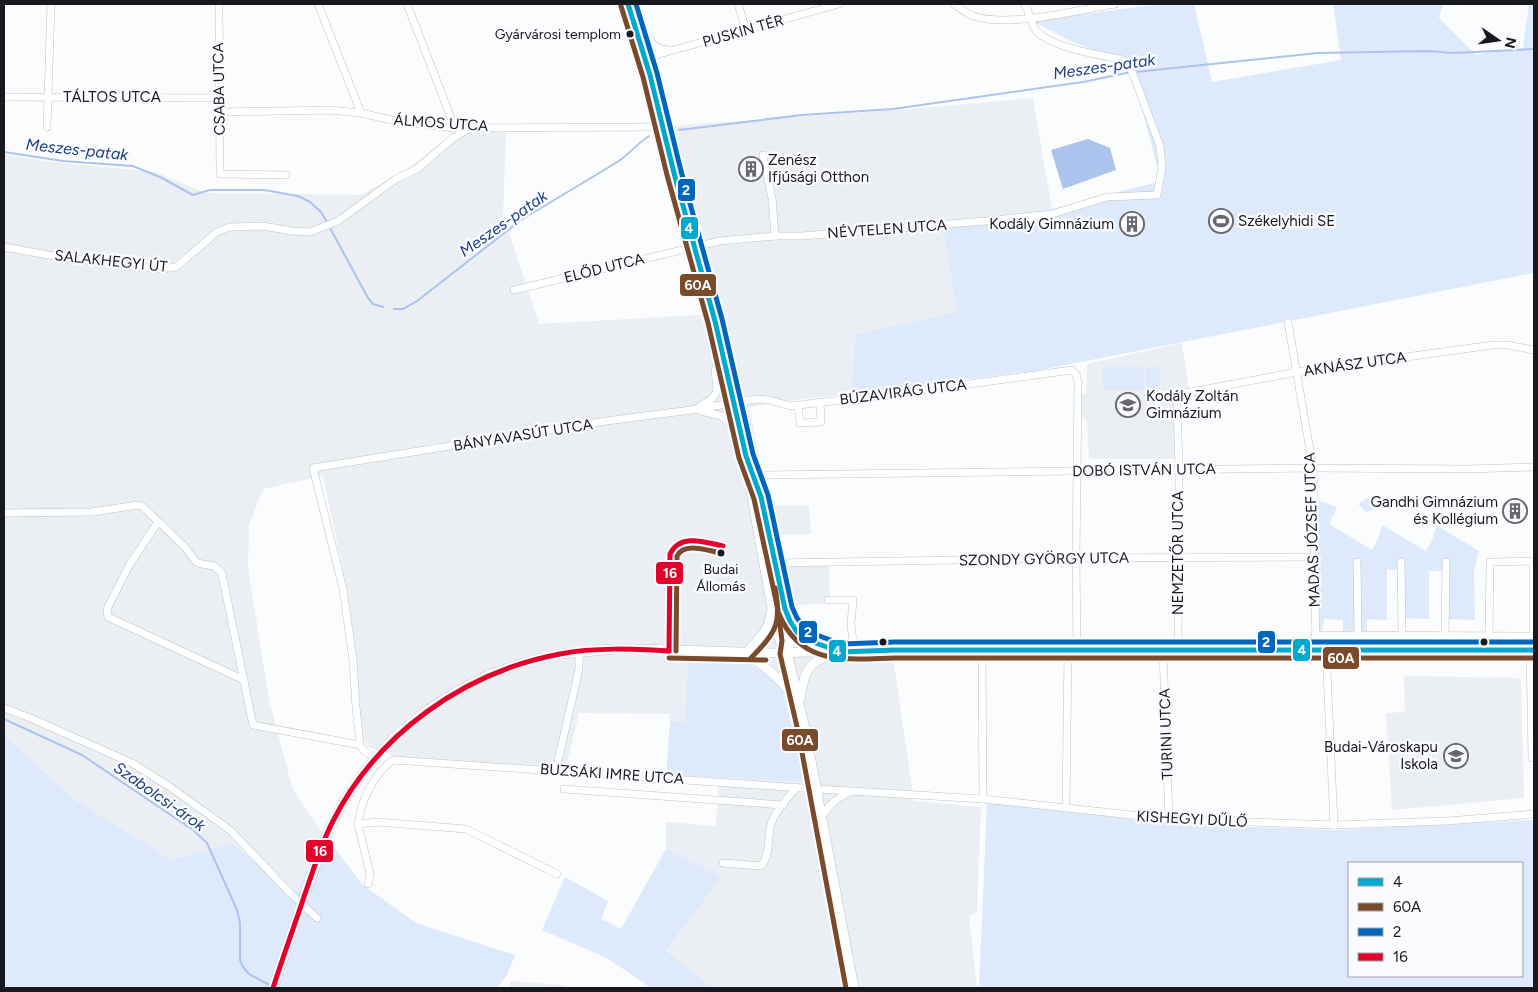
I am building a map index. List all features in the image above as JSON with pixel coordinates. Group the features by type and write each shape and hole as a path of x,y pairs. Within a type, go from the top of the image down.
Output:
{"main road":[{"path":"628,4 645,58 722,350 746,456 747,472 772,608 780,641 787,652 805,729 854,988"},
{"path":"746,456 761,497 785,609 790,641 787,652"},
{"path":"746,653 762,637 767,629 772,608"},
{"path":"785,609 794,628 804,638 841,652"},
{"path":"273,986 329,829 344,801 375,758 393,738 423,713 471,683 522,663 561,654 642,649 746,653 982,650 1532,650"},
{"path":"799,704 804,680 812,664 822,658 841,652"},
{"path":"746,653 775,675 799,704"}],"street":[{"path":"47,127 51,4"},
{"name":"CSABA UTCA","path":"219,4 220,174 286,175"},
{"path":"318,4 361,113"},
{"path":"407,4 455,128"},
{"path":"738,4 746,30"},
{"name":"PUSKIN TÉR","path":"645,58 839,4"},
{"path":"954,4 972,15 985,19 1010,20 1115,4"},
{"path":"1024,4 1031,18"},
{"name":"NÉVTELEN UTCA","path":"695,247 720,241 775,236 802,236 1052,214 1107,197 1158,195 1162,168 1160,146 1132,71 1125,61 1120,58 1077,50 1046,37 1036,30 1031,18"},
{"name":"PUSKIN TÉR","path":"637,33 649,38 656,48 676,50"},
{"name":"TÁLTOS UTCA","path":"4,97 219,98"},
{"name":"ÁLMOS UTCA","path":"220,112 330,110 361,113 400,122 455,128 662,128"},
{"name":"SALAKHEGYI ÚT","path":"4,247 65,258 163,269 176,267 217,232 230,227 263,226 310,232 338,221 396,179 417,169 453,138 472,127"},
{"path":"763,155 772,198 775,236"},
{"name":"ELŐD UTCA","path":"514,290 695,247"},
{"name":"MADAS JÓZSEF UTCA","path":"1288,322 1313,468 1316,650"},
{"name":"AKNÁSZ UTCA","path":"1177,396 1184,393 1297,372 1493,345 1508,345 1534,350"},
{"path":"690,410 712,399 716,393 715,370 722,350"},
{"name":"BÚZAVIRÁG UTCA","path":"734,403 757,399 769,400 790,406 1072,370 1076,374 1078,382 1077,471"},
{"name":"NEMZETŐR UTCA","path":"1177,396 1179,470 1177,558 1178,650"},
{"path":"798,405 800,424 821,422 820,402"},
{"name":"BÁNYAVASÚT UTCA","path":"360,745 353,660 343,589 313,468 606,421 734,403"},
{"path":"690,410 709,412 722,416 740,431"},
{"name":"DOBÓ ISTVÁN UTCA","path":"754,474 1534,467"},
{"path":"1066,808 1076,558 1077,471"},
{"path":"4,513 92,512 138,505 143,507 184,546 196,562 214,566 220,570 253,726 360,745 364,752 375,758"},
{"path":"158,522 130,564 107,609 108,617 244,680"},
{"name":"SZONDY GYÖRGY UTCA","path":"775,563 1076,558 1314,557"},
{"path":"1315,635 1358,636 1402,636 1445,636 1489,636 1533,636 1534,561 1490,562 1489,636"},
{"path":"1357,562 1358,636"},
{"path":"1401,562 1402,636"},
{"path":"1445,636 1446,562"},
{"path":"828,600 853,600 851,624 854,652"},
{"path":"982,650 983,799"},
{"name":"TURINI UTCA","path":"1163,650 1169,819"},
{"path":"1326,650 1334,825"},
{"path":"1532,650 1532,758 1534,758"},
{"path":"556,770 579,669 579,652"},
{"path":"4,708 132,763 170,787 230,830 290,893 317,918"},
{"name":"BUZSÁKI IMRE UTCA","path":"358,824 363,804 375,779 384,766 393,760 817,789"},
{"path":"723,863 761,866 766,861 771,823 796,788"},
{"path":"564,789 783,805"},
{"name":"KISHEGYI DŰLŐ","path":"817,789 983,799 1169,819 1334,825 1446,821 1534,814"},
{"path":"822,816 828,806 850,791"},
{"path":"368,884 369,868 358,824 378,822 466,829 557,874"}],"shaded area":[{"path":"1160,4 1194,4 1212,82 1341,60 1333,4 1443,4 1439,18 1476,55 1492,51 1523,48 1529,4 1534,4 1534,273 1040,370 851,394 856,334 957,312 942,222 1052,209 1161,181 1130,64 1071,41 1032,21"},
{"path":"1033,98 1052,209 942,222 957,312 856,334 851,394 749,407 770,505 809,506 811,534 775,534 780,565 829,565 830,603 781,606 787,646 839,659 893,657 914,801 981,807 977,912 969,916 977,988 713,988 666,952 720,877 666,849 666,822 716,826 719,778 806,782 781,686 748,662 689,646 685,723 670,722 670,714 579,713 564,776 396,757 368,747 363,739 346,585 323,476 263,489 249,525 248,568 269,699 292,787 322,832 297,892 233,843 172,860 75,800 4,735 4,154 42,161 155,172 206,193 361,195 410,167 456,131 491,130 506,133 503,215 539,324 718,314 667,129 681,125 925,108"},
{"name":"Kodály Zoltán Gimnázium","path":"1182,343 1189,389 1176,392 1174,395 1177,459 1089,459 1087,421 1081,415 1080,394 1086,393 1087,364"},
{"path":"1103,367 1144,367 1144,390 1103,390"},
{"path":"1146,367 1159,367 1160,393 1147,393"},
{"path":"1313,498 1336,507 1329,524 1372,550 1379,537 1382,525 1426,551 1433,538 1436,525 1479,551 1474,571 1475,620 1445,619 1442,611 1442,571 1429,571 1429,619 1401,618 1399,570 1387,570 1387,620 1367,619 1367,631 1343,632 1343,620 1324,619 1322,635 1315,635"},
{"path":"1368,498 1377,509 1366,512 1358,504"},
{"path":"689,646 746,649 748,662 781,686 806,782 666,775 670,722 685,722"},
{"name":"Budai-Városkapu Iskola","path":"1404,676 1521,678 1524,798 1392,810 1386,713 1405,712"},
{"path":"4,735 75,800 172,860 232,843 297,892 322,832 363,885 416,923 515,955 507,975 497,988 4,988"},
{"path":"987,802 1171,824 1335,830 1532,820 1534,828 1534,988 979,988"},
{"path":"666,849 721,877 666,951 713,988 651,988 607,958 542,930 565,877 608,901 601,919 621,929"},
{"path":"511,981 561,985 571,988 508,988"}],"water":[{"path":"1088,139 1110,148 1116,170 1063,189 1051,150"}],"waterway":[{"name":"Meszes-patak","path":"1135,72 1318,53 1428,51 1453,53 1534,49"},
{"name":"Meszes-patak","path":"679,130 802,115 893,109 1083,82 1131,72"},
{"name":"Meszes-patak","path":"394,309 403,309 417,301 521,220 619,161 649,136"},
{"name":"Meszes-patak","path":"4,152 63,161 133,166 162,178 193,195 210,190 264,190 298,196 310,202 321,212 327,222"},
{"name":"Meszes-patak","path":"329,226 368,298 373,304 383,307"},
{"name":"Szabolcsi-árok","path":"4,719 82,755 193,830 207,843 237,910 240,923 240,960 243,967 249,974 271,986"}],"transit line":[{"name":"4","path":"628,4 650,75 674,173 715,321 746,456 761,497 785,609 790,621 804,639 841,652 895,650 1534,650"},
{"name":"2","path":"636,4 657,73 681,171 722,319 753,454 768,495 792,607 797,618 808,632 842,644 895,642 1534,642"},
{"name":"60A","path":"621,6 643,77 667,175 708,323 739,458 754,499 778,610 782,641 780,654 798,731 846,988"},
{"name":"16","path":"669,651 670,554 674,547 686,541 701,541 723,546"},
{"name":"60A","path":"676,651 677,556 680,551 691,548 721,553"},
{"name":"60A","path":"751,658 775,627 778,610 775,588"},
{"name":"60A","path":"779,614 788,631 800,643 813,651 827,656 860,659 1534,658"},
{"name":"16","path":"273,988 325,837 351,790 374,761 399,735 427,712 458,692 490,675 524,663 560,654 587,650 669,651"},
{"name":"60A","path":"669,658 766,660"}],"place":[{"name":"Gyárvárosi templom","path":"630,34"},
{"name":"Zenész Ifjúsági Otthon","path":"751,169"},
{"name":"Székelyhidi SE","path":"1221,221"},
{"name":"Kodály Gimnázium","path":"1132,224"},
{"name":"Kodály Zoltán Gimnázium","path":"1128,405"},
{"name":"Gandhi Gimnázium és Kollégium","path":"1515,511"},
{"name":"Budai Állomás","path":"721,553"},
{"name":"Budai-Városkapu Iskola","path":"1456,756"}]}
